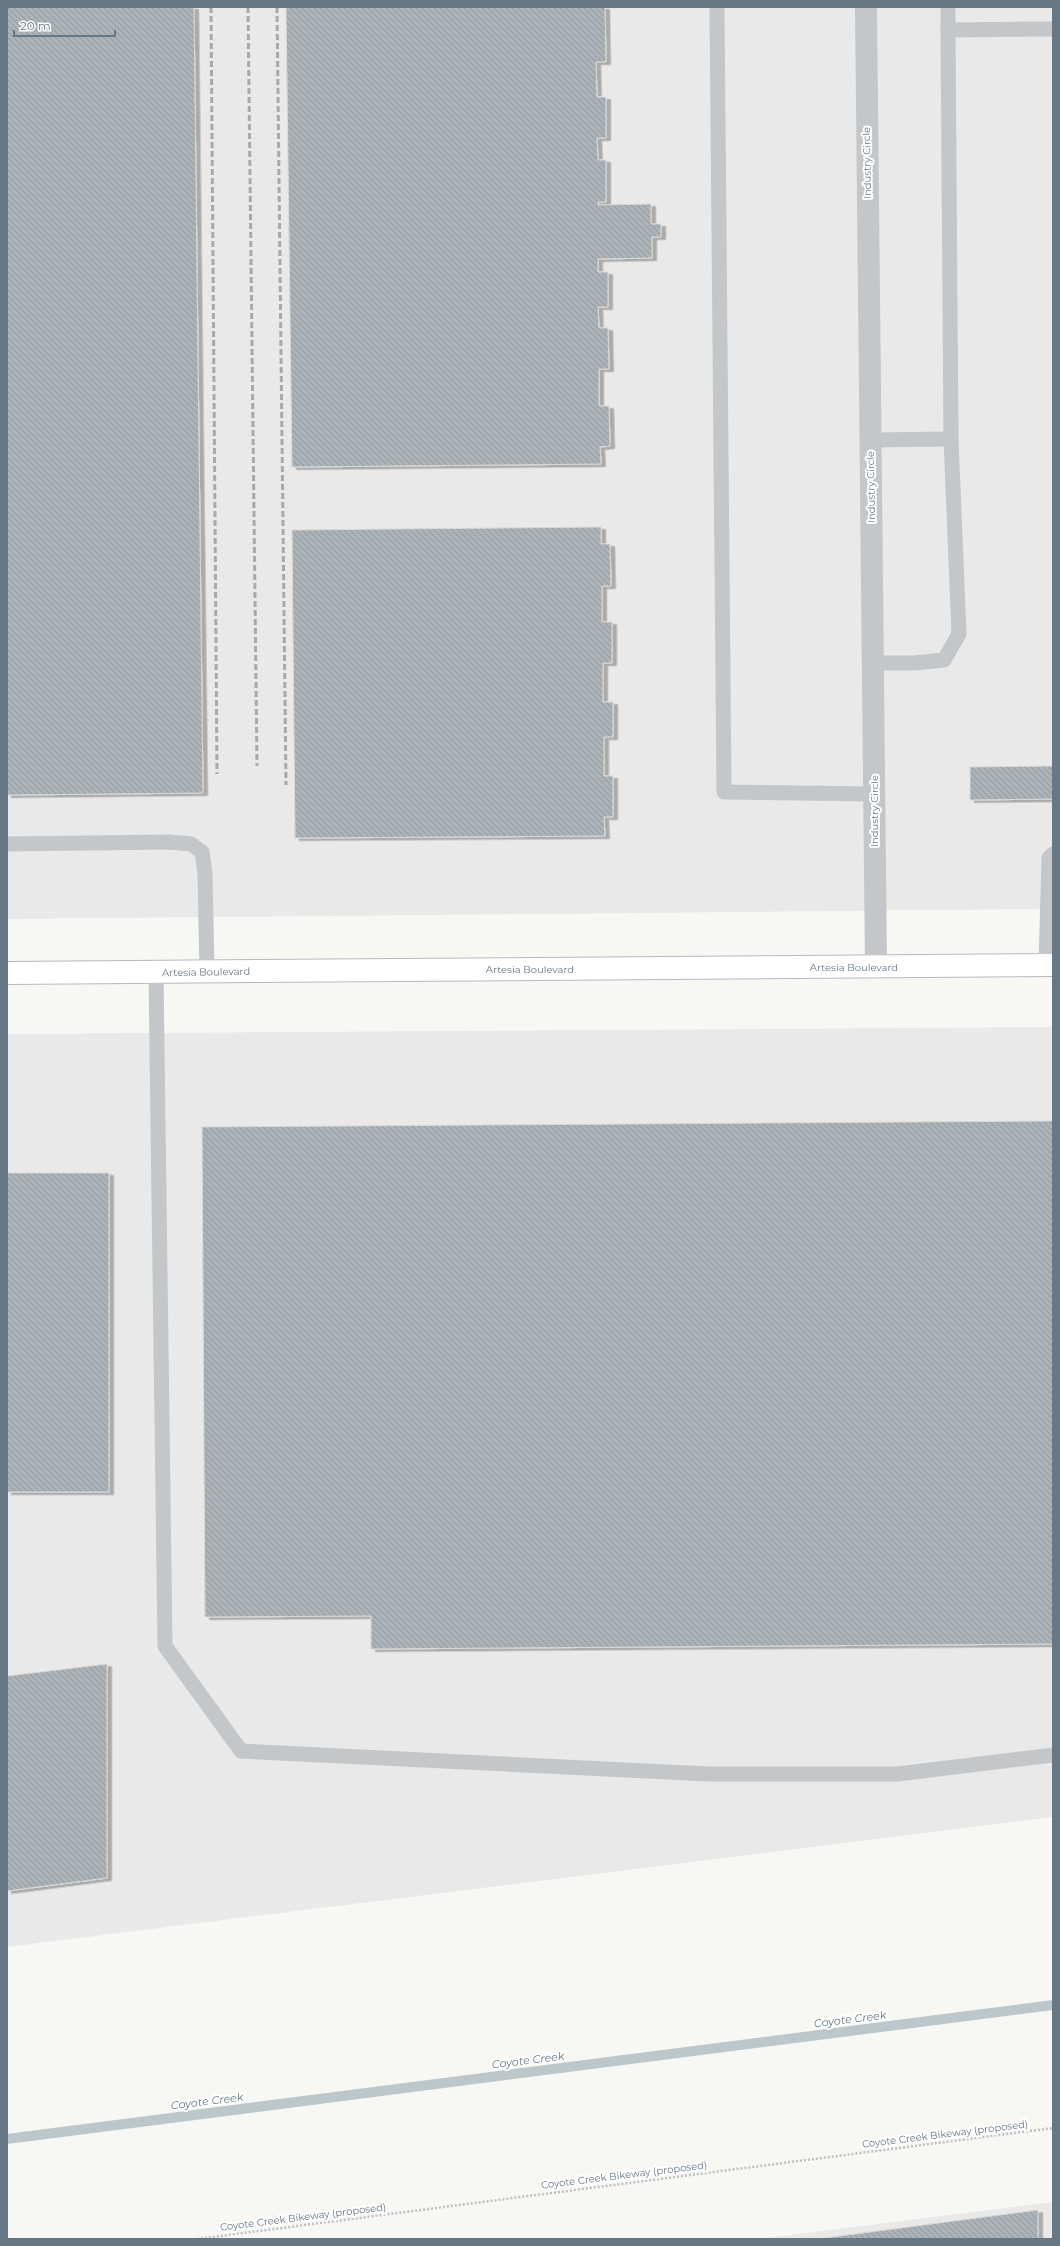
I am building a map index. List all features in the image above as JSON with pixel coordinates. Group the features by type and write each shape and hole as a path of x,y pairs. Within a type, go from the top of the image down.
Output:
{"main road":[{"name":"Artesia Boulevard","path":"7,973 1049,965"}],"street":[{"name":"Industry Circle","path":"866,7 876,966"}],"lane":[{"path":"717,7 724,792 874,794"},
{"path":"874,663 914,664 944,660 959,634 951,439 948,7"},
{"path":"948,30 1053,29"},
{"path":"870,440 951,439"},
{"path":"7,844 170,842 191,844 202,852 206,874 207,972"},
{"path":"1049,965 1049,858 1053,854"},
{"path":"156,972 165,1646 241,1751 708,1774 898,1774 1053,1755"}],"path":[{"name":"Coyote Creek Bikeway (proposed)","path":"197,2239 1053,2128"}],"shaded area":[{"path":"7,7 1053,7 1053,909 7,919"},
{"path":"1053,1027 1053,1817 7,1947 7,1034"},
{"path":"1053,2202 1053,2239 758,2239"}],"building":[{"path":"7,7 194,7 203,793 7,795"},
{"path":"286,7 605,7 606,62 596,62 597,97 606,97 606,138 597,138 598,160 606,160 606,202 598,202 598,205 651,204 651,224 661,224 661,237 652,237 652,258 598,259 598,272 608,272 608,307 598,307 599,328 608,328 609,369 599,369 599,406 609,406 610,446 600,447 601,464 292,467"},
{"path":"601,527 601,544 610,544 611,586 602,586 602,622 612,622 612,663 603,663 603,702 613,702 613,737 604,737 604,776 613,776 613,817 604,817 605,836 295,838 292,530"},
{"path":"1053,766 1053,799 970,800 970,767"},
{"path":"1053,1121 1053,1644 371,1649 371,1616 205,1617 202,1127"},
{"path":"7,1173 109,1173 109,1492 7,1492"},
{"path":"107,1664 107,1878 7,1891 7,1676"},
{"path":"1038,2210 1038,2239 817,2239"}],"waterway":[{"name":"Coyote Creek","path":"7,2139 1053,2005"}],"railway":[{"path":"211,7 217,774"},
{"path":"248,7 257,766"},
{"path":"277,7 286,785"}]}
